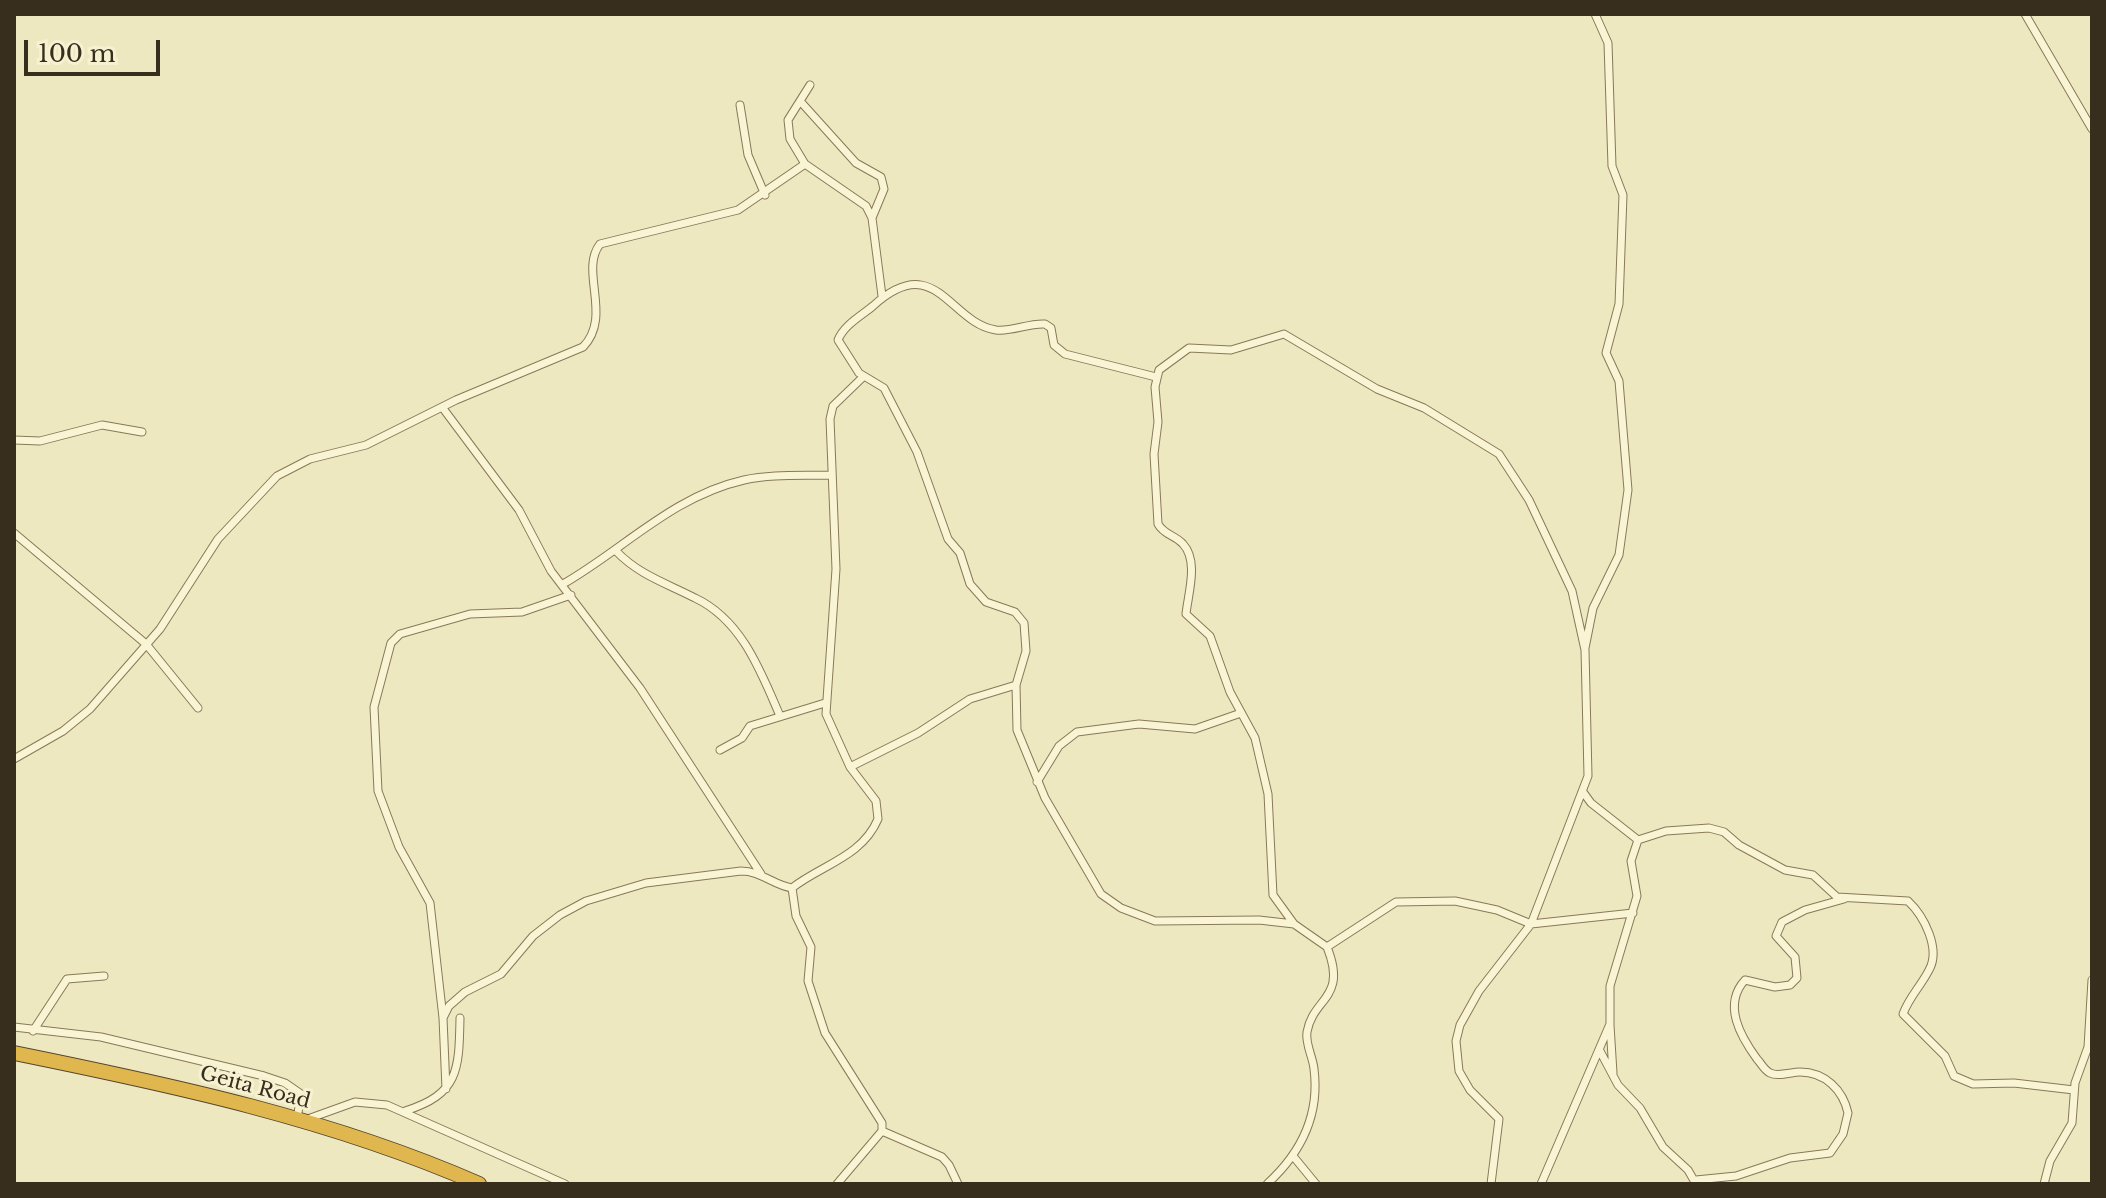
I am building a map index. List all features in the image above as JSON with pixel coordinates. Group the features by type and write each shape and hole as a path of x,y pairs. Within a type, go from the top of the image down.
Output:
{"highway":[{"name":"Geita Road","path":"14,1053 207,1095 300,1120 449,1178 479,1184"}],"street":[{"path":"1585,650 1593,608 1619,555 1628,490 1619,381 1606,353 1619,304 1623,195 1612,166 1608,43 1595,14"},
{"path":"2025,14 2092,129"},
{"path":"810,85 788,120 788,129 805,164 866,206 872,218 882,296"},
{"path":"800,101 856,163 884,181 872,218"},
{"path":"740,105 748,155 765,195"},
{"path":"14,759 63,731 85,713 160,629 202,560 270,482 310,459 366,445 442,407 587,343 597,314 595,256 600,244 727,214 765,195 805,164"},
{"path":"1156,377 1065,354 1054,345 1051,328 1045,324 990,328 931,288 898,286 844,330 838,340 863,377 884,388 927,473 948,539 960,553 970,584 986,602 1015,612 1024,623 1026,651 1016,685 1017,730 1037,782 1101,894 1121,908 1155,921 1259,920 1294,924"},
{"path":"1267,1184 1293,1156 1312,1121 1314,1070 1307,1030 1325,1002 1334,977 1327,947 1294,924 1273,895 1268,794 1255,738 1241,713 1210,636 1186,614 1191,577 1189,554 1182,542 1166,534 1158,524 1154,454 1158,422 1156,377 1167,362 1189,348 1231,350 1284,334 1377,389 1424,408 1499,454 1545,531 1572,591 1585,650 1590,755 1583,792 1531,924 1479,991 1460,1025 1456,1041 1459,1071 1470,1090 1499,1119 1491,1184"},
{"path":"442,407 519,510 543,556 640,688 761,874 776,884 792,888 842,859 874,829 878,819 876,801 850,767 828,724 825,703 835,612 830,419 833,406 863,377"},
{"path":"14,440 40,441 102,425 142,432"},
{"path":"563,584 616,551 652,522 715,488 769,476 831,475"},
{"path":"14,533 146,644 198,708"},
{"path":"616,551 636,571 694,597 727,624 751,650 780,716"},
{"path":"446,1089 443,1018 430,903 399,847 378,791 374,707 391,643 400,634 470,614 522,612 571,595"},
{"path":"850,767 918,733 970,699 1016,685"},
{"path":"720,750 742,738 750,726 825,703"},
{"path":"1037,782 1059,746 1077,732 1130,724 1195,729 1241,713"},
{"path":"1583,792 1591,803 1638,840"},
{"path":"1638,840 1693,828 1724,832 1739,845 1785,870 1813,875 1832,894 1844,899"},
{"path":"1613,1075 1610,986 1637,896 1631,861 1638,840"},
{"path":"443,1018 455,999 501,974 533,936 574,906 646,883 741,871 761,874"},
{"path":"792,888 796,916 811,947 808,981 825,1033 880,1116 882,1131 837,1184"},
{"path":"1600,1051 1663,1147 1696,1182 1736,1176 1790,1158 1825,1155 1839,1141 1848,1113 1840,1091 1817,1075 1803,1072 1776,1074 1766,1070 1738,1031 1735,1013 1740,989 1745,980 1775,987 1790,985 1797,978 1795,957 1776,936 1782,922 1805,910 1844,899 1883,898 1908,901 1922,918 1930,936 1932,967 1903,1014 1945,1056 1959,1080 1973,1084 2014,1083 2074,1090"},
{"path":"1327,947 1396,902 1455,901 1497,910 1531,924 1633,913"},
{"path":"33,1031 67,979 104,976"},
{"path":"2044,1184 2050,1161 2072,1123 2074,1090 2088,1047 2092,980"},
{"path":"405,1111 434,1101 446,1089 456,1066 460,1018"},
{"path":"1541,1184 1610,1024"},
{"path":"14,1027 101,1037 275,1079 301,1094 300,1120 363,1100 405,1111 496,1156 565,1184"},
{"path":"882,1131 942,1157 958,1184"},
{"path":"1293,1156 1316,1184"}]}
